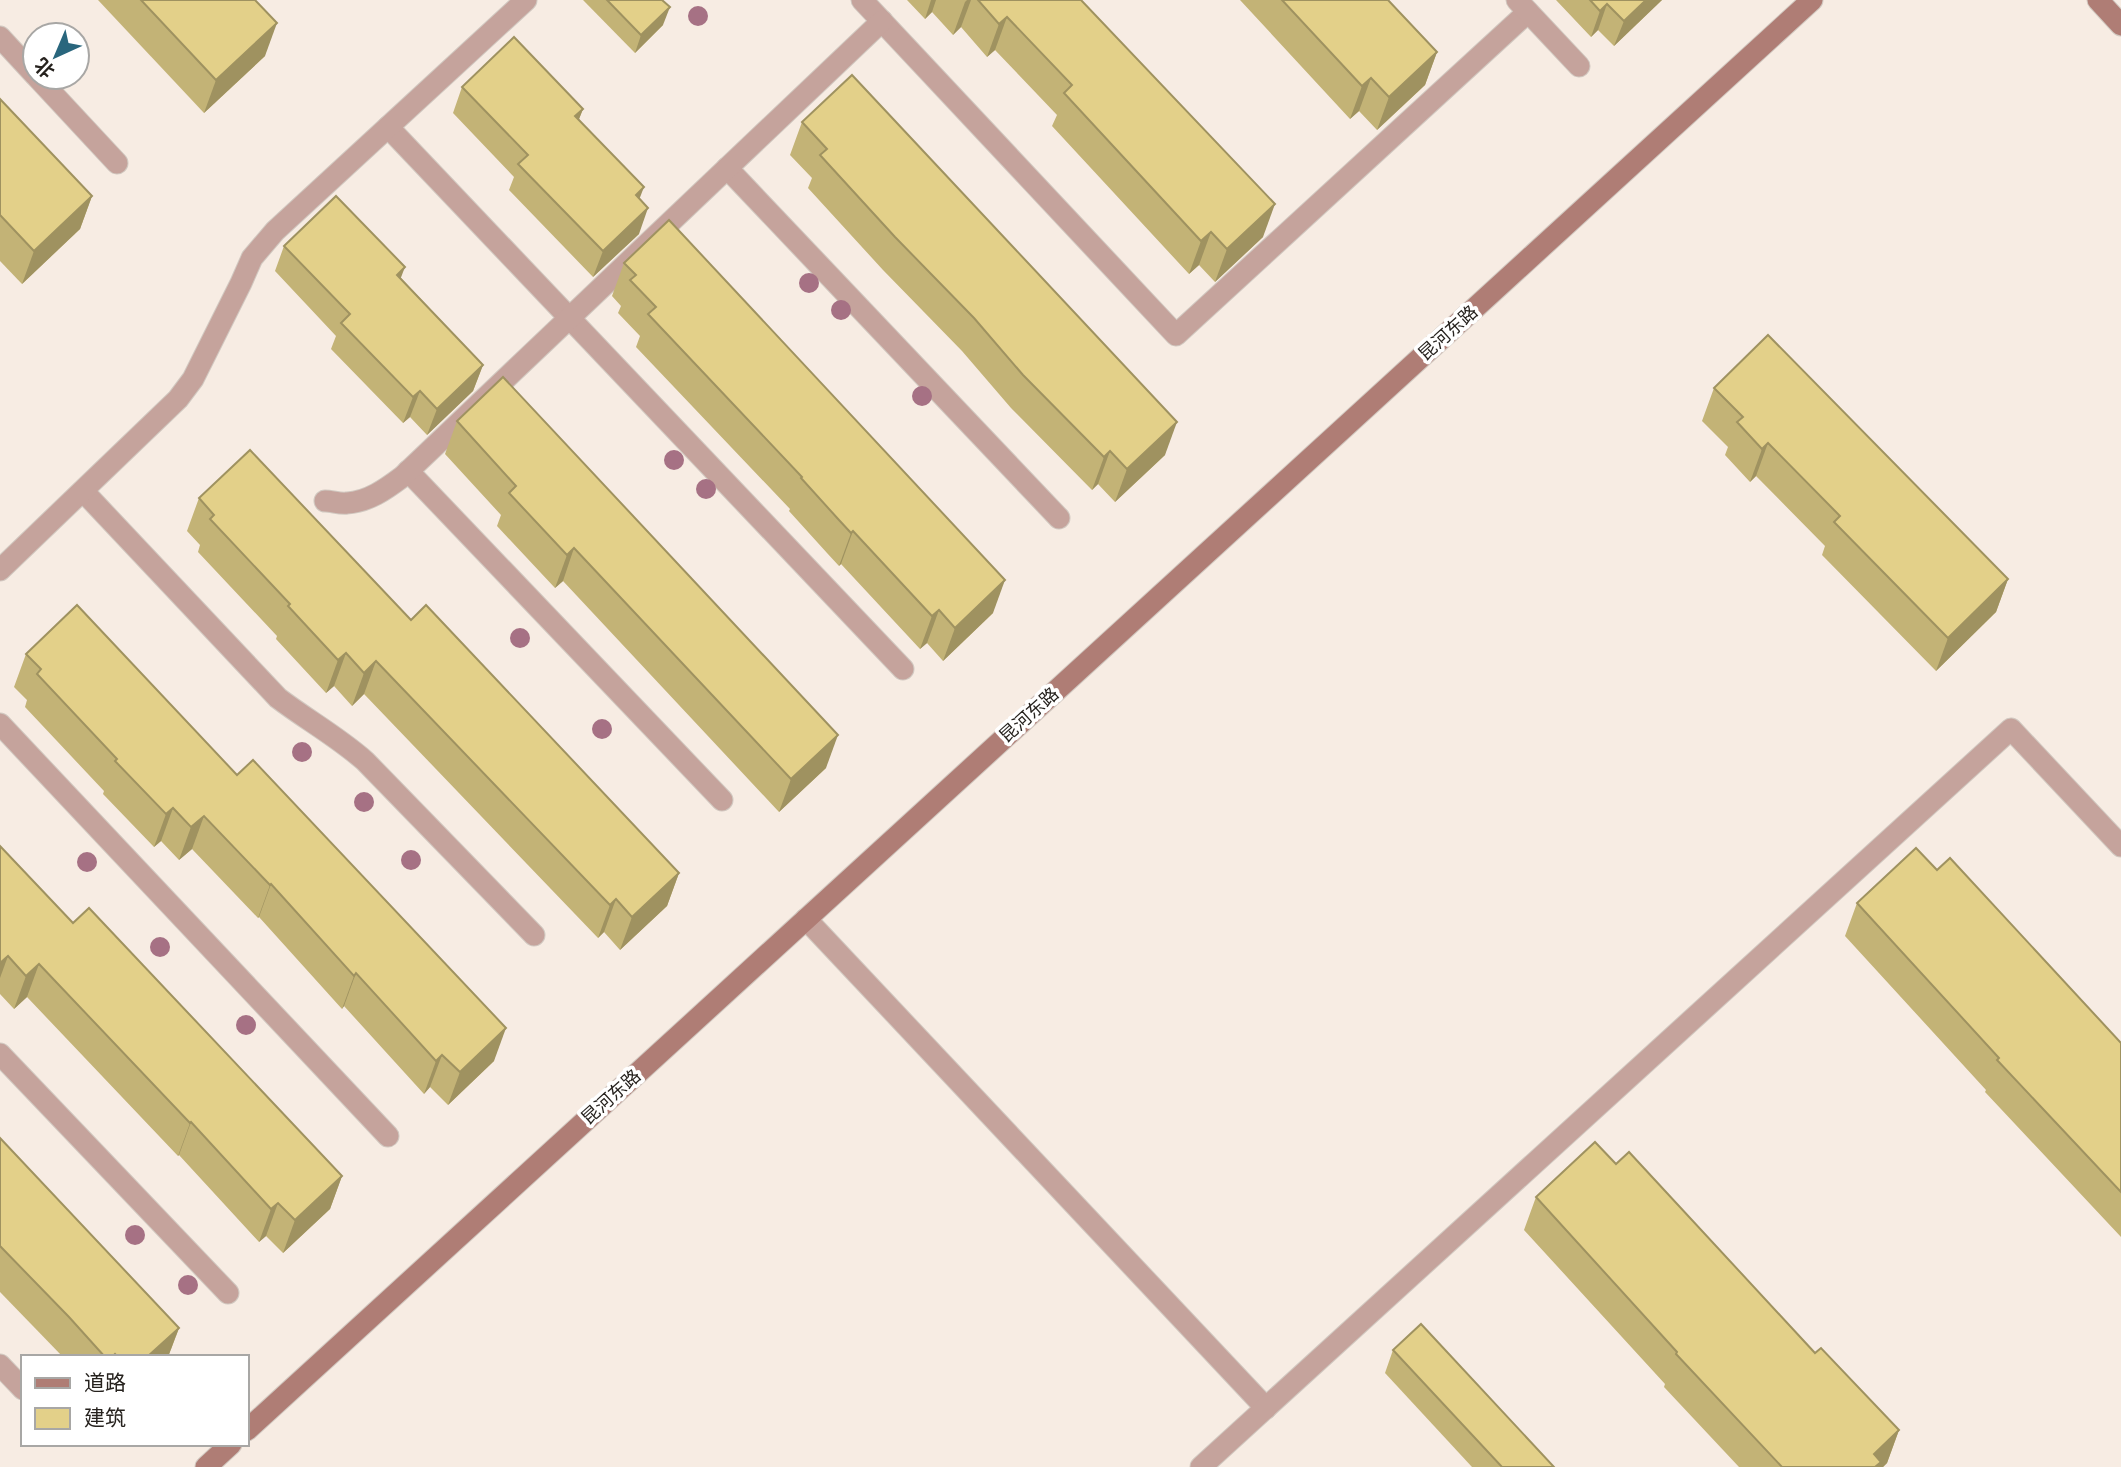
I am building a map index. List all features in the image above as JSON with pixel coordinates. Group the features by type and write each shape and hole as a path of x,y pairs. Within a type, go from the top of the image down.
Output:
{"street":[{"path":"0,570 165,412 193,379 252,258 264,243 526,0"},
{"path":"862,0 1176,335 1523,6 1580,66"},
{"name":"昆河东路","path":"248,1429 1812,0"},
{"path":"2098,0 2121,25"},
{"path":"325,500 347,503 372,497 408,471 882,21"},
{"path":"0,37 21,60"},
{"path":"50,91 117,163"},
{"path":"388,127 902,669"},
{"path":"727,168 1059,518"},
{"path":"408,471 722,800"},
{"path":"83,491 278,698 347,745 365,761 534,935"},
{"path":"0,724 388,1136"},
{"path":"1201,1467 2011,729 2121,846"},
{"path":"806,919 1266,1408"},
{"path":"0,1054 228,1293"},
{"path":"0,1365 21,1387"},
{"path":"206,1467 229,1446"}],"building":[{"path":"141,0 255,0 277,23 216,80"},
{"path":"607,0 662,0 670,7 641,35"},
{"path":"978,0 1081,0 1275,204 1227,249 1211,232 1201,241 1064,93 1072,85 1007,17 999,24"},
{"path":"1282,0 1388,0 1437,52 1389,97 1371,78 1362,86"},
{"path":"1590,0 1646,0 1624,21 1607,4 1600,11"},
{"path":"514,37 583,109 575,116 644,187 636,195 648,208 603,251 518,164 528,155 462,87"},
{"path":"852,75 1177,422 1127,469 1110,451 1104,457 1023,375 974,318 820,155 827,149 802,122"},
{"path":"0,99 92,196 34,251 0,215"},
{"path":"336,196 405,267 397,275 483,365 437,409 420,391 413,397 341,323 350,314 284,246"},
{"path":"669,220 1005,580 955,628 939,610 932,616 853,531 851,533 802,477 648,314 656,307 630,280 636,275 624,263"},
{"path":"1768,335 2008,579 1948,638 1834,522 1840,516 1768,443 1762,449 1737,422 1743,417 1714,388"},
{"path":"503,377 838,735 791,779 574,548 567,555 509,493 516,486 457,421"},
{"path":"250,450 411,620 426,605 679,873 632,917 616,899 610,905 376,661 364,673 346,653 338,660 288,606 290,604 210,519 214,515 199,498"},
{"path":"77,605 237,775 253,760 506,1028 460,1072 442,1055 436,1061 356,973 354,976 271,884 204,816 191,827 173,808 166,814 37,674 41,669 26,654"},
{"path":"0,846 73,923 89,908 342,1176 295,1220 278,1203 271,1209 39,964 26,976 8,956 0,963"},
{"path":"1916,848 1937,870 1950,858 2121,1043 2121,1192 1997,1060 1999,1058 1857,903"},
{"path":"0,1138 179,1328 149,1355 103,1355 0,1246"},
{"path":"1595,1142 1616,1164 1629,1152 1815,1353 1821,1348 1899,1430 1874,1454 1881,1462 1875,1467 1782,1467 1676,1354 1536,1197"},
{"path":"1421,1324 1554,1467 1502,1467 1393,1350"}]}
